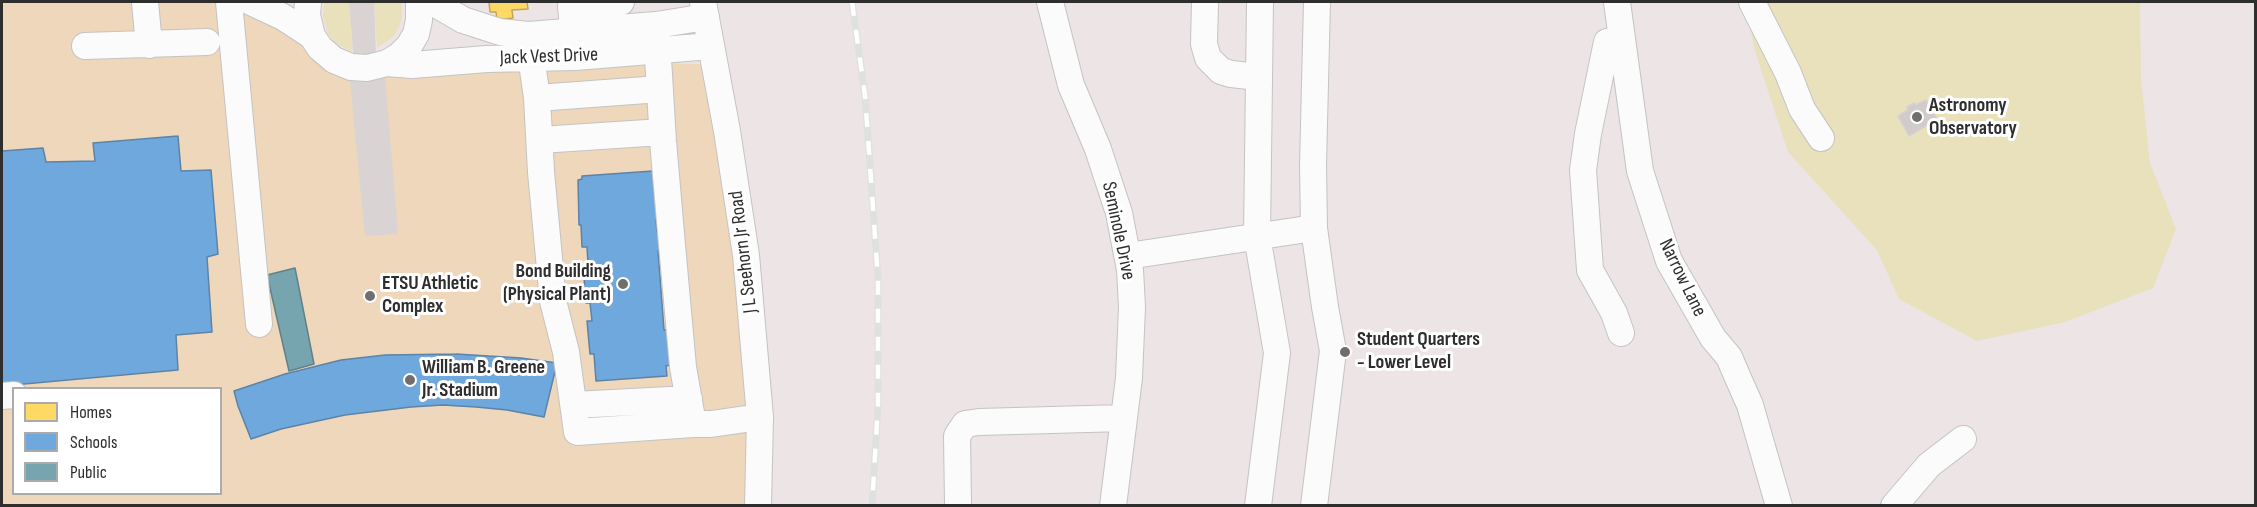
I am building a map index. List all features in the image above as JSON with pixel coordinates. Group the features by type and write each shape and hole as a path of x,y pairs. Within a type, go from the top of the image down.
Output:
{"street":[{"path":"145,2 149,45"},
{"path":"229,2 260,324"},
{"path":"251,2 283,17 312,36"},
{"path":"308,2 307,15 312,36"},
{"path":"387,63 404,51 416,34 419,2"},
{"name":"Jack Vest Drive","path":"432,2 464,20 500,32 529,47 575,57 657,38 704,9"},
{"path":"575,57 572,14 621,2"},
{"name":"Seminole Drive","path":"1050,2 1071,85 1098,149 1119,213 1128,256 1132,307 1131,342 1113,506"},
{"path":"1206,2 1204,44 1208,58 1221,71 1231,75 1259,77"},
{"path":"1258,506 1277,353 1257,236 1260,2"},
{"path":"1314,506 1333,351 1314,228 1313,165 1317,2"},
{"name":"Narrow Lane","path":"1617,2 1640,171 1669,261 1713,338 1729,357 1750,405 1779,506"},
{"path":"1752,2 1788,73 1802,108 1821,138"},
{"name":"J L Seehorn Jr Road","path":"704,9 746,255 760,417 758,506"},
{"name":"Jack Vest Drive","path":"312,36 320,48 334,60 351,67 367,68 387,63 412,65 487,59 529,47 572,14 657,38 711,46"},
{"path":"657,38 662,132 683,367 693,424"},
{"path":"1621,333 1614,313 1590,270 1583,171 1588,134 1607,42 1622,38"},
{"path":"85,46 207,42"},
{"path":"529,47 537,98 553,300 566,352 577,432 711,424 760,417"},
{"path":"537,98 660,89"},
{"path":"540,140 662,132"},
{"path":"1128,256 1314,228"},
{"path":"574,405 689,399"},
{"path":"958,504 957,436 964,424 1124,418"},
{"path":"1894,506 1929,465 1963,439"}],"shaded area":[{"name":"ETSU Athletic Complex","path":"2,2 228,2 256,8 316,54 556,70 642,63 702,64 730,213 746,380 748,505 2,505"},
{"path":"324,2 349,2 353,50 350,51 336,43 328,34 323,16"},
{"path":"349,2 374,2 376,54 355,56"},
{"path":"374,2 401,2 402,4 402,17 394,36 377,48"},
{"path":"1745,2 2140,2 2141,79 2150,163 2176,229 2153,288 2065,322 1977,341 1899,299 1877,250 1788,152 1755,51"},
{"path":"385,76 398,234 365,236 350,80 352,77"}],"building: Homes":[{"path":"489,2 527,2 528,9 512,10 513,18 497,20 496,12 490,12"}],"building: Schools":[{"path":"178,136 181,171 211,170 218,254 207,257 212,332 176,335 178,370 2,386 2,151 43,148 46,162 95,161 93,143"},
{"name":"Bond Building (Physical Plant)","path":"653,171 655,201 659,201 660,219 656,219 657,232 661,232 662,250 658,251 664,330 668,330 671,365 666,366 667,376 596,381 594,354 590,354 587,321 592,321 590,303 586,303 583,265 588,264 587,247 582,247 581,225 579,225 578,180 582,179 582,176"},
{"path":"456,354 557,363 544,417 476,407 443,405 411,407 345,415 281,429 251,439 234,391 285,374 341,360 385,355"}],"building: Public":[{"path":"295,268 314,364 289,371 267,275"}],"building: Other":[{"name":"Astronomy Observatory","path":"1926,100 1937,119 1909,136 1898,116 1914,103 1916,105"}],"railway":[{"path":"852,2 865,95 878,279 878,405 872,506"}],"place":[{"name":"Astronomy Observatory","path":"1917,117"},
{"name":"Bond Building (Physical Plant)","path":"623,284"},
{"name":"ETSU Athletic Complex","path":"370,296"},
{"name":"Student Quarters - Lower Level","path":"1345,352"},
{"name":"William B. Greene Jr. Stadium","path":"410,380"}]}
